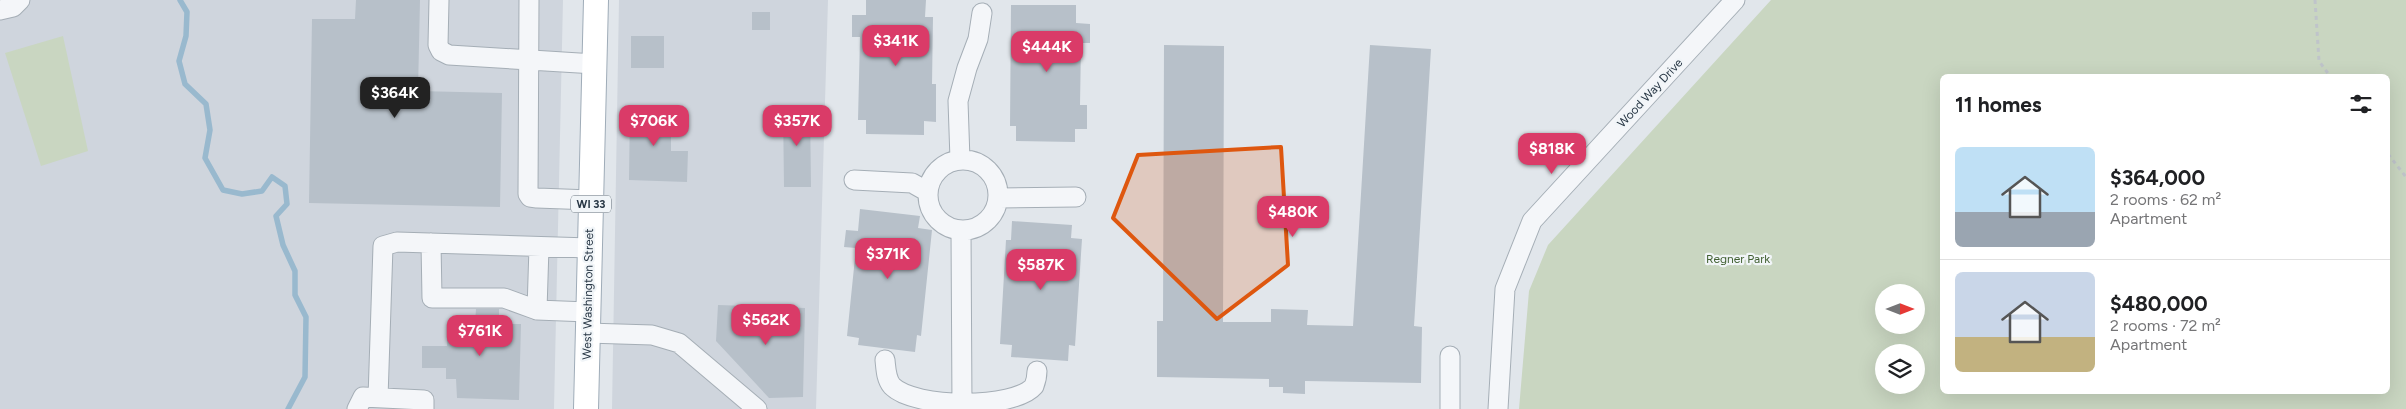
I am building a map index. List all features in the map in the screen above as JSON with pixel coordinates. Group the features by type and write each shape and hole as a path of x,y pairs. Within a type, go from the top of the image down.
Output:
{"main road":[{"name":"West Washington Street","path":"586,409 596,0"}],"street":[{"path":"0,10 13,7 20,0"},
{"path":"439,0 438,45 441,51 449,55 595,64"},
{"path":"529,0 528,194 536,198 591,200"},
{"name":"Wood Way Drive","path":"1498,409 1505,289 1532,221 1735,0"},
{"path":"960,160 958,101 966,68 978,39 982,13"},
{"path":"960,160 972,161 984,166 998,186 999,198 995,211 986,222 974,229 960,231 940,223 931,209 928,192 931,180 938,170 948,163 960,160"},
{"path":"854,180 912,183 928,192"},
{"path":"999,198 1076,197"},
{"path":"960,231 962,408"},
{"path":"378,398 382,246 397,242 590,248"},
{"path":"431,243 432,298 504,298 537,310 652,335 679,343 756,409"},
{"path":"537,310 539,246"},
{"path":"1450,356 1450,409"},
{"path":"885,360 886,375 892,386 929,403 962,408 986,405 1027,392 1034,386 1037,370"},
{"path":"357,409 363,397 424,400 424,409"}],"path":[{"path":"2315,0 2319,61 2329,74"},
{"path":"2390,157 2406,177"}],"highlighted area":[{"path":"1281,147 1288,265 1217,319 1113,218 1138,155"}],"shaded area":[{"path":"0,0 563,0 554,409 0,409"},
{"path":"619,0 828,0 816,409 612,409"}],"green space":[{"name":"Regner Park","path":"1771,0 2406,0 2406,409 1519,409 1529,291 1548,245"},
{"path":"63,36 88,151 41,166 5,53"}],"building":[{"path":"356,0 420,0 418,91 502,93 500,207 309,203 312,19 355,19"},
{"path":"866,0 926,0 925,17 933,17 932,84 936,84 936,122 924,121 924,135 866,134 866,120 858,120 860,37 852,37 852,15 866,15"},
{"path":"1011,5 1076,5 1076,23 1090,24 1090,43 1081,43 1080,105 1087,105 1087,129 1075,129 1075,142 1016,141 1016,126 1010,126"},
{"path":"752,12 770,12 770,30 752,30"},
{"path":"631,36 664,36 664,68 631,68"},
{"path":"1164,45 1224,46 1223,322 1271,322 1271,309 1308,310 1307,325 1353,326 1370,45 1431,49 1414,326 1422,327 1421,383 1305,381 1305,394 1283,393 1283,387 1269,387 1269,379 1157,377 1157,321 1163,321"},
{"path":"630,106 663,106 663,115 671,115 671,151 688,151 687,182 629,180"},
{"path":"783,107 810,107 811,187 784,187"},
{"path":"860,209 920,216 918,228 932,230 921,336 917,335 915,352 858,345 859,338 847,336 856,248 844,247 846,230 858,231"},
{"path":"1012,221 1072,225 1071,238 1082,239 1075,346 1069,345 1068,361 1011,357 1012,345 1000,344 1006,240 1011,240"},
{"path":"718,305 805,308 803,397 769,398 716,341"},
{"path":"476,309 499,309 499,324 521,324 519,400 457,398 456,379 446,379 446,368 422,368 422,346 447,346 448,322 475,323"}],"waterway":[{"path":"180,0 187,12 186,36 179,61 185,84 206,104 210,130 205,158 223,190 242,194 262,191 272,177 285,186 287,204 276,216 283,245 295,271 295,295 306,317 305,377 288,409"}]}
